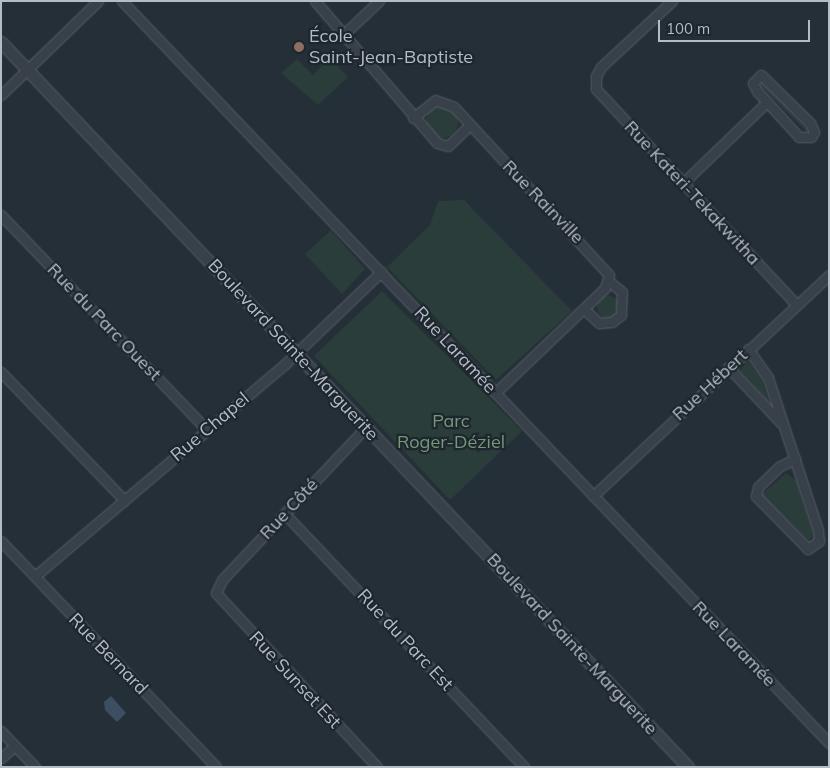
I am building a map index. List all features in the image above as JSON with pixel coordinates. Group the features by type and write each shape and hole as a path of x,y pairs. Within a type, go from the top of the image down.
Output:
{"street":[{"path":"1,95 98,1"},
{"name":"Rue Laramée","path":"122,1 829,743"},
{"path":"315,1 345,33 413,118 444,147 470,125"},
{"path":"345,33 379,1"},
{"name":"Rue Kateri-Tekakwitha","path":"672,1 606,63 594,80 602,97 796,304"},
{"name":"Boulevard Sainte-Marguerite","path":"1,42 688,767"},
{"path":"760,75 810,123 813,135 805,140 799,137 767,102 753,85 760,75"},
{"name":"Rue Rainville","path":"413,118 440,100 470,125 603,265 609,281 622,292 621,315 612,322 599,322 584,309"},
{"path":"683,182 767,102"},
{"name":"Rue du Parc Ouest","path":"1,215 207,430"},
{"name":"Rue Chapel","path":"35,576 297,353 381,272"},
{"name":"Rue Hébert","path":"593,496 728,367 829,275"},
{"path":"495,393 584,309 609,281"},
{"path":"748,349 766,372 795,459 820,536 808,549 756,496 758,487 780,466 795,459"},
{"path":"728,367 784,426"},
{"path":"1,372 124,500"},
{"name":"Rue Côté","path":"216,593 222,580 366,426"},
{"name":"Rue du Parc Est","path":"285,514 524,767"},
{"name":"Rue Bernard","path":"1,541 216,767"},
{"name":"Rue Sunset Est","path":"216,593 377,767"},
{"path":"1,731 35,767"},
{"path":"1,758 16,746"}],"green space":[{"path":"330,58 348,77 318,105 281,73 297,59 313,75"},
{"path":"765,83 807,129 807,132 760,86"},
{"path":"442,106 448,107 453,111 457,116 457,128 453,133 448,137 442,138 436,137 431,133 427,128 426,122 427,116 431,111 436,107"},
{"name":"Parc Roger-Déziel","path":"464,200 572,311 496,380 387,267 430,225 438,201"},
{"path":"331,230 365,269 342,294 305,254"},
{"name":"Parc Roger-Déziel","path":"382,291 522,431 450,500 314,356"},
{"path":"608,296 616,299 619,307 616,315 608,318 600,315 597,307 600,299"},
{"path":"748,361 761,377 769,402 740,371"},
{"path":"786,473 796,480 813,534 809,541 761,495"}],"water":[{"path":"111,696 126,713 117,722 105,710 104,702"}],"place":[{"name":"École Saint-Jean-Baptiste","path":"299,47"}]}
